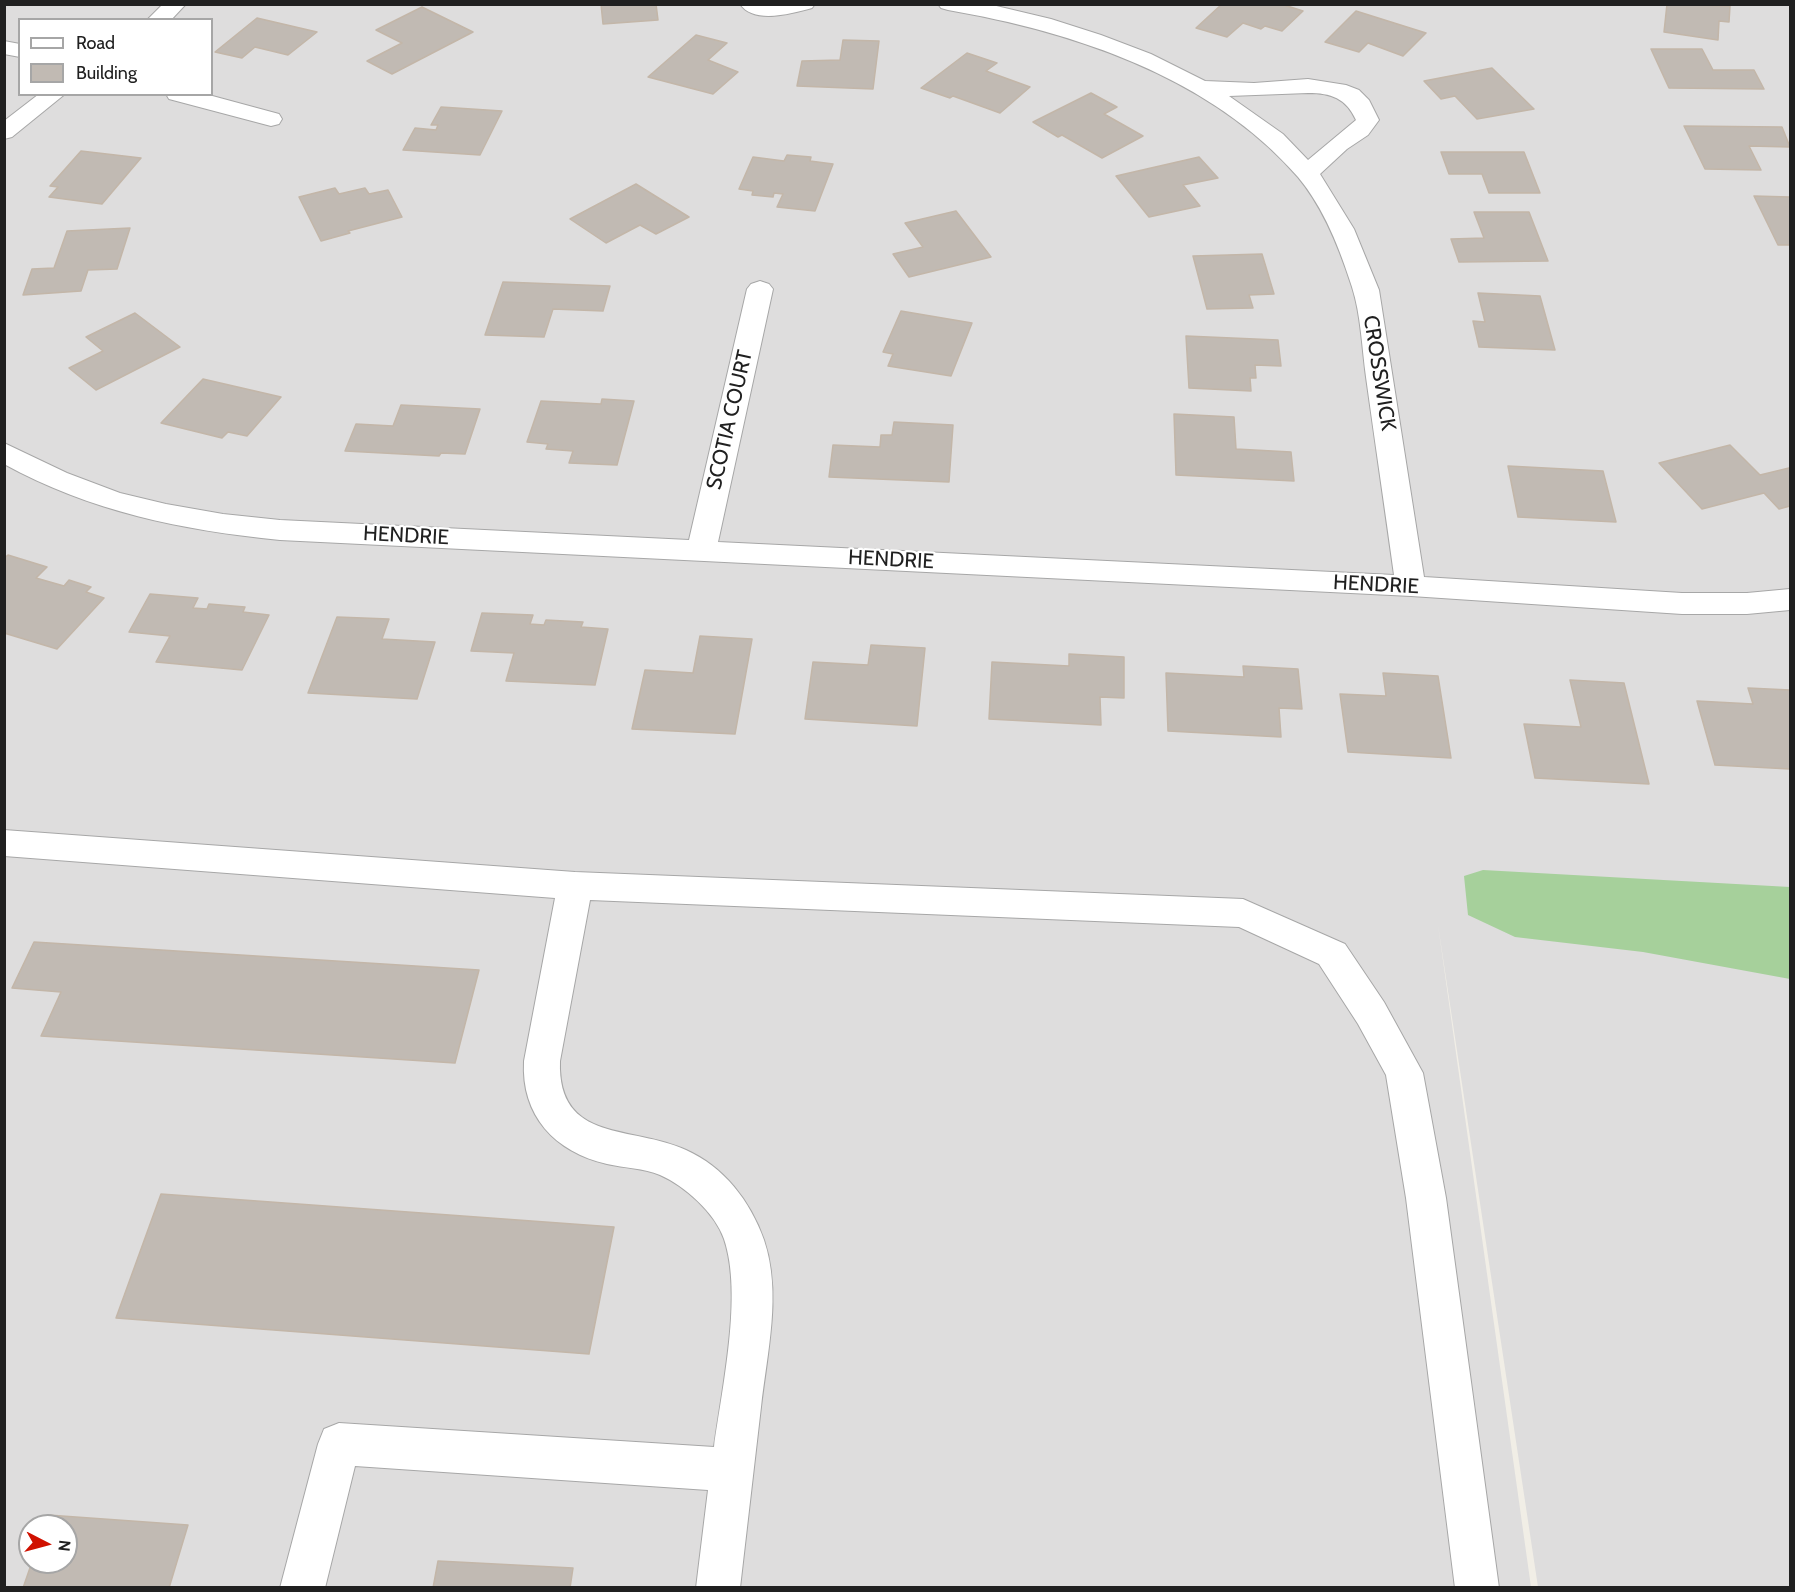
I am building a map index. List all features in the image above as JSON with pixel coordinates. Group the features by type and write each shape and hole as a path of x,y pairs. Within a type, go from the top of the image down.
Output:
{"street":[{"path":"159,18 176,4"},
{"path":"750,4 763,10 805,4"},
{"name":"CROSSWICK","path":"948,4 996,13 1069,32 1144,60 1201,87 1262,130 1307,173 1331,208 1353,250 1366,290 1411,586"},
{"name":"CROSSWICK","path":"1201,87 1260,90 1319,86 1340,89 1355,97 1364,108 1368,120 1360,130 1339,144 1307,173"},
{"path":"4,132 51,96"},
{"path":"185,96 271,119"},
{"name":"SCOTIA COURT","path":"701,550 760,289"},
{"name":"HENDRIE","path":"4,452 57,480 123,504 182,518 230,525 1411,586 1471,592 1678,603 1739,604 1791,600"},
{"path":"4,843 575,886 1243,913 1332,954 1371,1012 1404,1073 1426,1198 1477,1587"},
{"path":"575,886 542,1061 541,1083 550,1105 564,1125 585,1140 665,1159 689,1170 720,1197 737,1220 748,1252 752,1310 718,1587"},
{"path":"302,1587 339,1444 732,1470"}],"shaded area":[{"path":"5,5 1790,5 1790,1587 1538,1587 1438,925 1531,1587 5,1588"}],"green space":[{"path":"1483,870 1790,887 1790,979 1643,952 1515,937 1468,915 1464,876"}],"building":[{"path":"601,4 656,4 658,20 603,24"},
{"path":"1222,4 1281,4 1303,11 1282,31 1265,26 1261,29 1243,23 1227,37 1196,28"},
{"path":"1667,4 1730,6 1729,22 1719,21 1718,40 1664,32"},
{"path":"422,7 473,32 392,74 367,61 402,43 376,30"},
{"path":"1356,11 1426,33 1403,56 1368,43 1359,52 1325,42"},
{"path":"257,18 317,32 288,55 255,47 242,58 215,52"},
{"path":"696,35 727,43 708,60 738,72 713,94 648,77"},
{"path":"843,40 879,41 873,89 797,86 802,61 840,60"},
{"path":"1651,49 1702,49 1713,70 1754,70 1764,89 1669,88"},
{"path":"967,53 997,63 986,71 1030,87 1000,113 953,96 950,98 921,88"},
{"path":"1492,68 1534,109 1477,119 1455,96 1441,99 1424,81"},
{"path":"1091,93 1117,107 1104,114 1143,136 1102,158 1062,135 1058,137 1033,122"},
{"path":"441,107 502,111 480,155 403,150 415,128 436,130 438,125 431,125"},
{"path":"1684,126 1782,127 1790,147 1749,146 1761,170 1705,169"},
{"path":"81,151 141,158 102,204 49,197 58,187 50,186"},
{"path":"1441,152 1524,152 1540,193 1489,193 1482,174 1449,174"},
{"path":"787,155 811,157 810,161 833,164 815,211 777,207 783,194 774,193 773,197 752,195 753,191 739,189 753,157 784,161"},
{"path":"1199,157 1218,178 1183,185 1200,206 1149,217 1116,176"},
{"path":"636,184 689,217 656,234 640,225 606,243 570,219"},
{"path":"335,188 339,194 365,188 369,194 388,190 402,217 348,231 350,233 321,241 299,197"},
{"path":"1754,196 1790,197 1790,245 1778,245"},
{"path":"956,211 991,257 909,277 893,254 923,247 905,223"},
{"path":"1474,212 1529,212 1548,261 1459,262 1451,239 1484,238"},
{"path":"130,228 117,269 88,270 81,291 23,295 32,269 54,268 67,231"},
{"path":"1262,254 1274,294 1249,295 1253,308 1207,309 1193,256"},
{"path":"503,282 610,286 603,311 553,309 544,337 485,335"},
{"path":"1478,293 1540,296 1555,350 1479,347 1473,321 1485,322"},
{"path":"901,311 972,323 951,376 888,366 893,354 883,352"},
{"path":"135,313 180,347 96,390 69,368 103,351 86,337"},
{"path":"1186,336 1278,340 1281,366 1255,365 1256,378 1250,378 1251,391 1189,388"},
{"path":"203,379 281,397 247,436 228,432 222,438 161,423"},
{"path":"602,399 634,401 617,465 569,463 573,451 546,449 548,444 527,442 541,401 601,404"},
{"path":"401,405 480,409 465,454 441,453 439,456 345,451 356,424 393,426"},
{"path":"1174,414 1234,417 1236,449 1291,452 1294,481 1176,475"},
{"path":"894,422 953,425 949,482 829,477 833,445 880,447 881,435 892,435"},
{"path":"1730,445 1760,475 1789,468 1790,506 1779,509 1764,493 1702,509 1659,463"},
{"path":"1508,466 1603,471 1616,522 1518,517"},
{"path":"8,555 47,567 36,578 64,586 69,580 91,587 86,592 104,598 57,649 4,633 4,558"},
{"path":"150,594 198,598 193,608 207,609 209,604 245,607 243,612 269,615 242,670 156,662 170,636 129,632"},
{"path":"482,613 533,615 530,624 544,625 546,620 583,622 581,627 608,629 595,685 506,681 514,653 471,651"},
{"path":"337,617 389,619 382,639 435,642 417,699 308,693"},
{"path":"700,636 752,639 735,734 632,729 645,670 693,673"},
{"path":"871,645 925,648 917,726 805,719 813,662 868,665"},
{"path":"1069,654 1124,657 1124,698 1100,697 1101,725 989,719 992,662 1069,666"},
{"path":"1243,666 1298,669 1302,709 1279,708 1281,737 1168,731 1166,673 1244,677"},
{"path":"1383,673 1438,676 1451,758 1348,752 1340,694 1386,696"},
{"path":"1570,680 1624,683 1649,784 1535,778 1524,724 1581,727"},
{"path":"1748,688 1790,690 1790,769 1715,765 1697,701 1753,704"},
{"path":"34,942 479,970 455,1063 41,1036 61,992 12,988"},
{"path":"161,1194 614,1227 589,1354 116,1318"},
{"path":"78,1517 188,1525 169,1588 23,1588 28,1574 78,1574"},
{"path":"438,1561 573,1568 570,1588 433,1588"}]}
